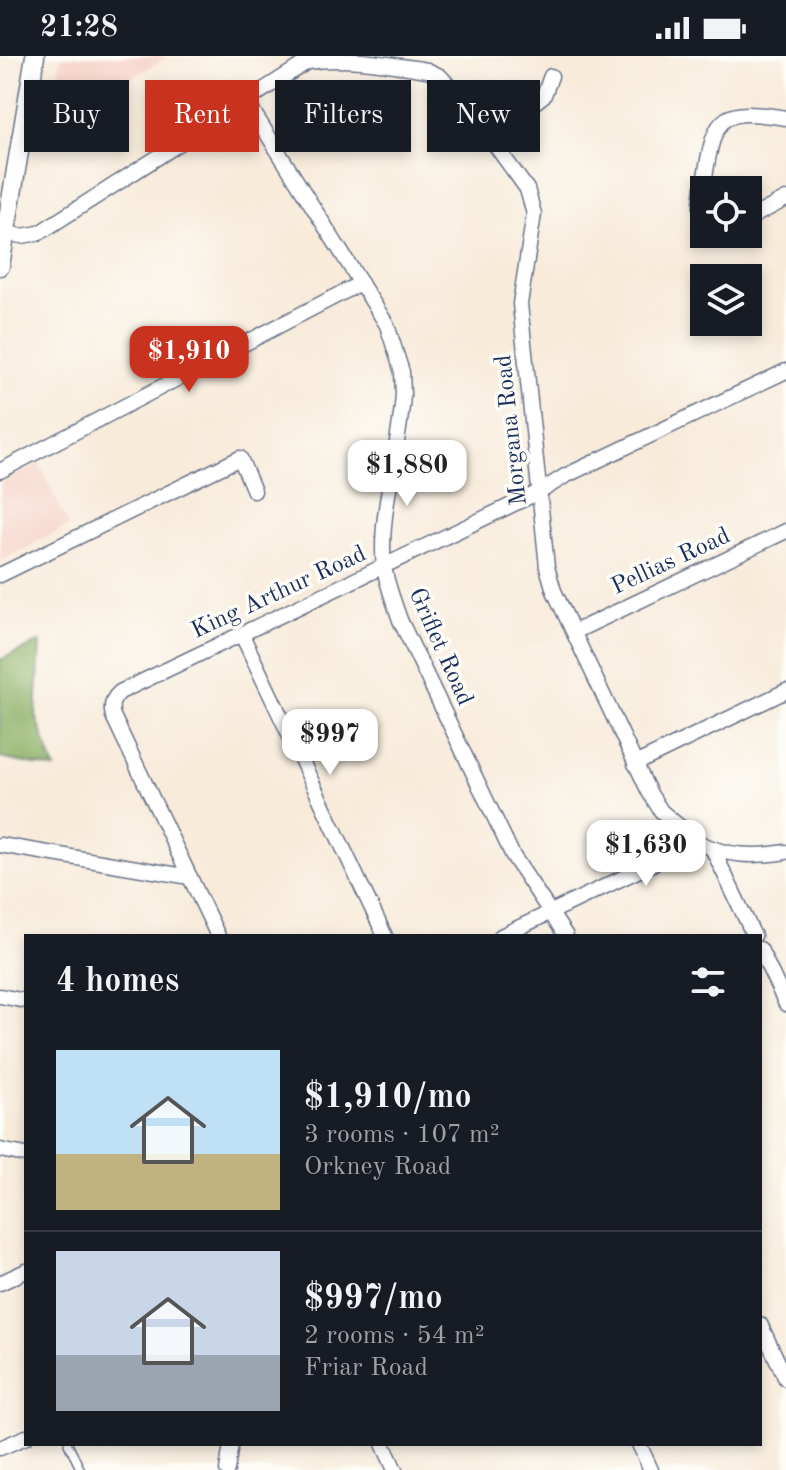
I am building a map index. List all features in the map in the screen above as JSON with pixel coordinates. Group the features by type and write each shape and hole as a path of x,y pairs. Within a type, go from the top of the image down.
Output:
{"main road":[{"path":"0,266 8,171 35,56"}],"street":[{"name":"Morgana Road","path":"259,94 307,62 323,57 340,56 427,70 443,80"},
{"path":"540,98 551,76"},
{"path":"705,176 710,146 722,122 733,115 749,113 786,118"},
{"name":"Griflet Road","path":"259,121 387,325 402,372 402,416 384,532 385,567 400,620 513,856 565,934"},
{"name":"Morgana Road","path":"4,226 22,236 39,233 168,152"},
{"name":"Morgana Road","path":"500,152 527,189 534,214 520,304 547,567 554,591 635,764 661,811 678,828 713,850"},
{"path":"762,212 786,199"},
{"path":"0,471 361,283"},
{"name":"King Arthur Road","path":"217,934 113,716 112,704 120,692 385,567 541,491 565,476 786,371"},
{"path":"0,575 240,458 254,491"},
{"name":"Pellias Road","path":"574,632 786,531"},
{"path":"242,635 384,934"},
{"path":"635,764 786,691"},
{"path":"505,934 698,842"},
{"path":"0,845 190,877"},
{"path":"713,850 764,856 786,852"},
{"path":"713,850 753,934"},
{"path":"762,953 786,1004"},
{"path":"0,996 24,1001"},
{"path":"0,1150 24,1155"},
{"path":"0,1283 24,1272"},
{"path":"762,1328 786,1379"},
{"path":"0,1448 24,1438"},
{"path":"227,1470 231,1446"},
{"path":"384,1446 395,1470"},
{"path":"640,1446 651,1470"}],"lane":[{"path":"69,1446 81,1470"}],"shaded area":[{"path":"61,56 168,56 129,80 57,80"},
{"path":"39,463 69,526 0,561 0,483"}],"green space":[{"path":"40,642 36,716 55,769 0,758 0,660"}]}
